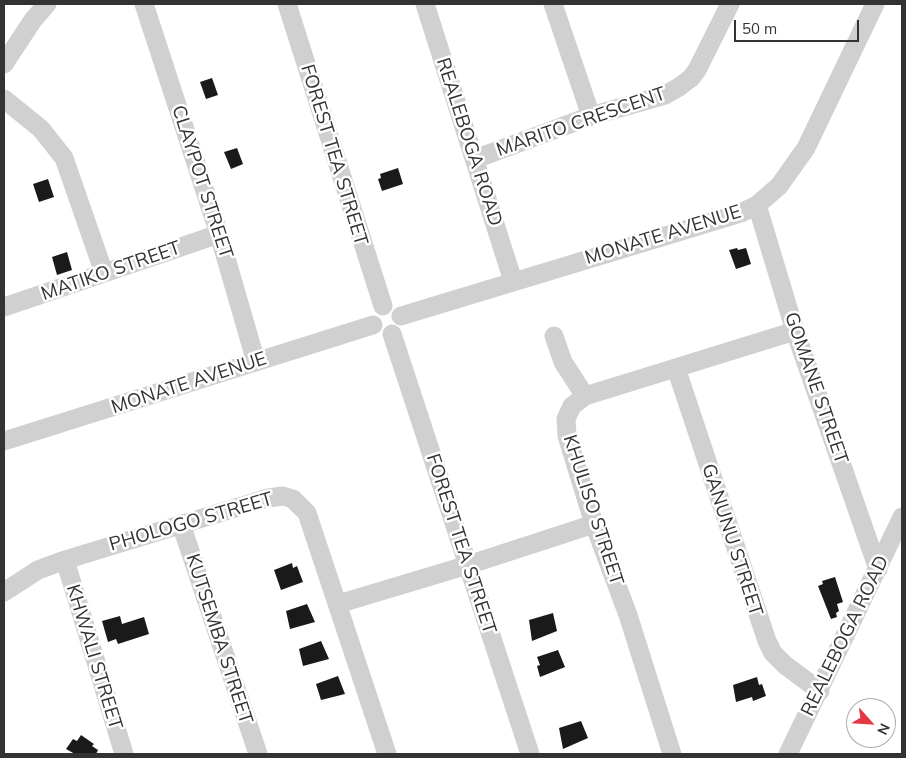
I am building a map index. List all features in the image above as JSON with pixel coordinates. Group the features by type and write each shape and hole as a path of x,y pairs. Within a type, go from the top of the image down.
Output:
{"street":[{"path":"4,64 33,20 47,4"},
{"name":"CLAYPOT STREET","path":"144,4 219,234 256,362"},
{"name":"FOREST TEA STREET","path":"287,4 383,306"},
{"name":"REALEBOGA ROAD","path":"425,4 513,281"},
{"path":"553,4 591,116"},
{"name":"MARITO CRESCENT","path":"475,159 591,116 665,95 691,78 706,54 730,4"},
{"name":"MONATE AVENUE","path":"401,316 741,213 758,205 779,186 806,148 875,4"},
{"path":"4,98 41,129 64,158 104,273"},
{"name":"GOMANE STREET","path":"758,205 796,331 878,569"},
{"name":"MATIKO STREET","path":"4,307 219,234"},
{"path":"383,306 394,307 401,316 400,327 392,334 378,332 373,324 374,313 383,306"},
{"name":"MONATE AVENUE","path":"4,441 373,324"},
{"path":"554,336 564,362 585,396 796,331"},
{"name":"FOREST TEA STREET","path":"392,334 530,754"},
{"name":"GANUNU STREET","path":"676,368 767,641 774,653 785,665 820,691"},
{"name":"KHULISO STREET","path":"585,396 572,406 566,425 567,436 594,524 628,614 672,754"},
{"name":"PHOLOGO STREET","path":"4,592 38,570 65,560 268,498 283,496 292,499 307,512 387,754"},
{"name":"REALEBOGA ROAD","path":"788,754 820,691 902,517"},
{"name":"KUTSEMBA STREET","path":"181,524 258,754"},
{"path":"338,604 468,565 594,524"},
{"name":"KHWALI STREET","path":"65,560 124,754"}],"building":[{"path":"212,78 218,95 206,99 200,82"},
{"path":"237,148 243,164 231,169 224,152"},
{"path":"398,168 403,184 382,191 378,179 381,178 380,174"},
{"path":"48,179 54,197 39,202 33,184"},
{"path":"737,248 738,250 746,248 751,264 736,269 729,250"},
{"path":"67,252 72,270 57,275 52,257"},
{"path":"292,563 293,568 297,566 303,582 281,590 274,570"},
{"path":"835,577 843,602 837,604 839,611 836,613 837,617 831,619 818,586 823,584 822,581"},
{"path":"307,604 315,622 290,629 286,611"},
{"path":"553,613 557,631 532,641 529,620"},
{"path":"120,616 122,624 144,617 149,634 118,644 116,639 108,642 102,621"},
{"path":"321,641 329,659 303,666 299,649"},
{"path":"558,650 565,667 540,677 537,666 540,665 537,657"},
{"path":"338,676 345,694 321,700 316,684"},
{"path":"757,677 759,685 762,684 766,696 753,701 752,697 736,702 733,685"},
{"path":"581,721 588,738 563,749 559,728"},
{"path":"81,735 94,744 92,746 98,750 96,754 75,754 66,749 73,739 77,741"}]}
